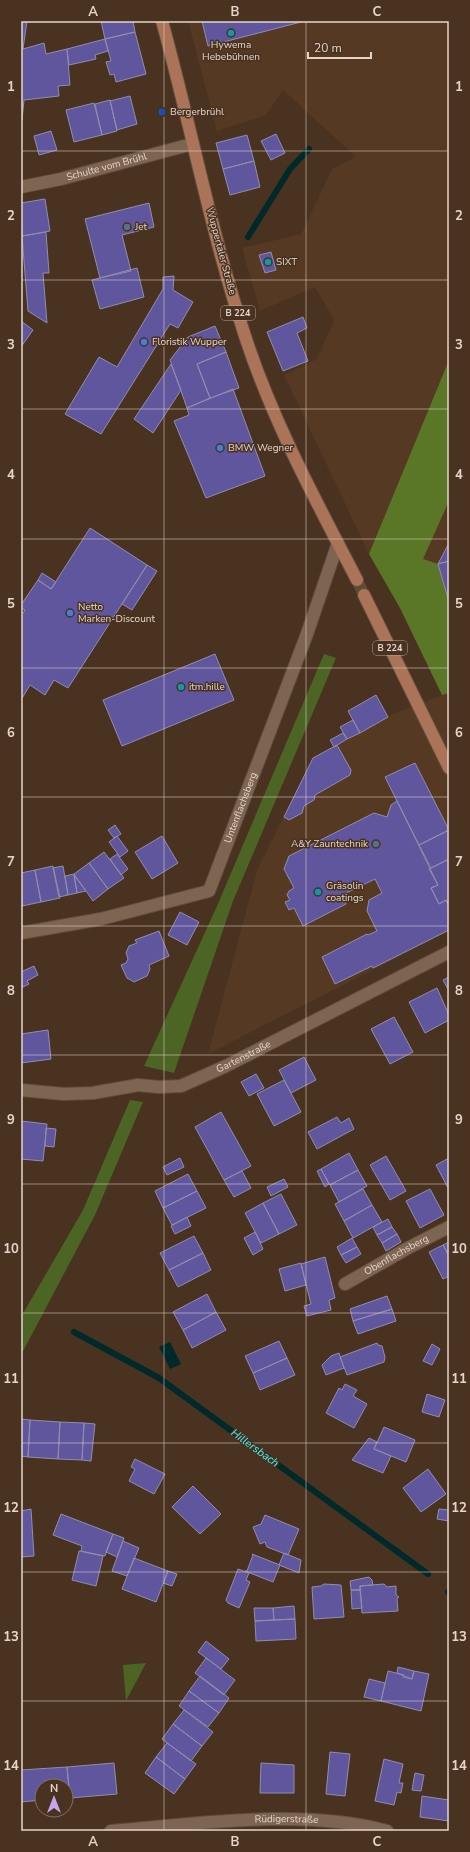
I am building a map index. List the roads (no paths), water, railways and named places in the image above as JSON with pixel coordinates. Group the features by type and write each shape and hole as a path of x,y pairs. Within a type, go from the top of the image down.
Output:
{"main road":[{"name":"Wuppertaler Straße","path":"162,21 226,274 245,337 266,392 289,445 357,580"},
{"name":"B 224","path":"364,595 449,768"}],"street":[{"name":"Schulte vom Brühl","path":"21,186 61,178 192,144"},
{"name":"Untenflachsberg","path":"21,933 101,919 209,892 307,634 338,543"},
{"name":"Gartenstraße","path":"21,1090 64,1094 93,1093 138,1085 182,1086 233,1062 449,952"},
{"name":"Obenflachsberg","path":"345,1284 408,1248 449,1227"},
{"name":"Rüdigerstraße","path":"111,1831 185,1828 286,1820 332,1821 363,1825 387,1831"}],"water":[{"path":"170,1342 181,1364 170,1369 159,1347"}],"waterway":[{"path":"248,237 290,169 309,149"},
{"name":"Hillersbach","path":"74,1332 159,1378 428,1574"}],"tunnel":[{"path":"357,580 364,595"}],"place":[{"name":"Hywema Hebebühnen","path":"231,33"},
{"name":"Bergerbrühl","path":"162,112"},
{"name":"Jet","path":"127,227"},
{"name":"SIXT","path":"268,262"},
{"name":"Floristik Wupper","path":"144,342"},
{"name":"BMW Wegner","path":"220,448"},
{"name":"Netto Marken-Discount","path":"70,613"},
{"name":"itm.hille","path":"181,687"},
{"name":"A&Y Zauntechnik","path":"376,844"},
{"name":"Gräsolin coatings","path":"318,892"}]}
